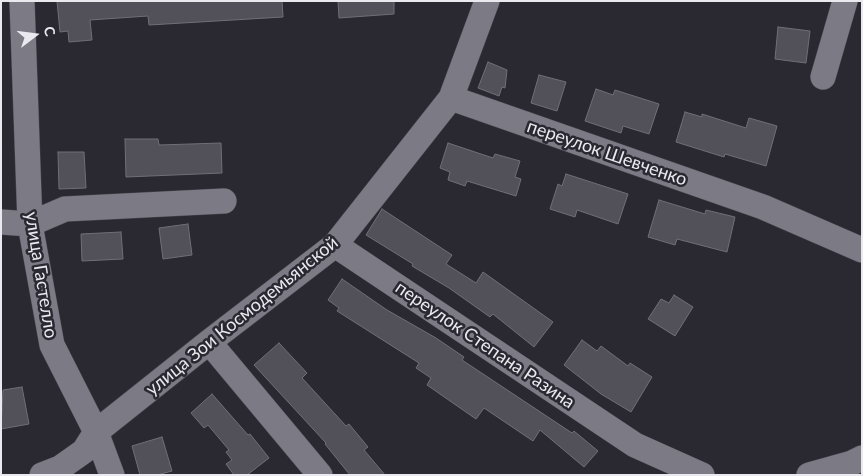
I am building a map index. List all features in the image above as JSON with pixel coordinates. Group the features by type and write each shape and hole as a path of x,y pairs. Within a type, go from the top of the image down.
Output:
{"street":[{"name":"улица Гастелло","path":"22,1 30,224 52,345 96,432 112,475"},
{"name":"улица Зои Космодемьянской","path":"42,475 60,468 84,451 96,432 335,245 451,98 487,1"},
{"path":"823,77 845,1"},
{"name":"переулок Шевченко","path":"451,98 762,207 862,250"},
{"path":"1,222 30,224 65,209 224,201"},
{"name":"переулок Степана Разина","path":"335,245 635,445 702,475"},
{"path":"209,342 320,475"},
{"path":"809,475 852,463 862,458"}],"building":[{"path":"57,1 282,1 283,17 149,25 148,16 90,20 92,40 69,42 68,31 60,32"},
{"path":"338,1 394,1 394,14 339,18"},
{"path":"778,27 810,31 806,63 775,59"},
{"path":"488,62 507,70 505,88 502,87 499,96 478,88"},
{"path":"539,75 566,82 557,111 531,103"},
{"path":"596,89 613,95 615,90 659,104 649,134 623,126 621,133 585,121"},
{"path":"685,112 702,117 702,114 746,128 749,118 777,126 766,166 725,154 724,157 676,142"},
{"path":"125,139 158,139 159,145 221,143 222,173 126,177"},
{"path":"448,143 493,158 495,154 520,161 515,177 521,179 516,196 467,181 465,186 448,180 450,172 440,168"},
{"path":"58,152 84,152 86,188 59,189"},
{"path":"566,174 628,194 618,224 577,210 575,217 550,209 558,184 562,186"},
{"path":"659,200 705,214 706,210 735,217 727,252 677,239 675,245 648,237"},
{"path":"382,209 452,255 446,264 476,283 483,272 553,322 534,347 493,314 490,317 449,288 412,266 413,264 366,235"},
{"path":"188,224 192,255 163,259 159,228"},
{"path":"121,232 123,259 82,261 81,234"},
{"path":"342,279 387,310 436,338 464,357 462,360 572,433 574,431 598,451 584,467 540,430 533,441 484,408 476,419 427,385 431,378 416,368 419,363 337,311 339,308 328,300"},
{"path":"674,295 693,307 675,336 648,319 661,299 669,303"},
{"path":"582,340 597,351 601,346 628,366 630,363 652,377 631,412 601,394 564,365"},
{"path":"279,343 307,373 302,378 346,426 349,424 368,447 364,450 385,475 350,475 326,443 254,365"},
{"path":"22,387 29,424 1,429 3,390"},
{"path":"212,394 248,435 250,434 269,458 247,475 234,475 226,464 232,460 226,452 229,450 208,425 204,428 191,413"},
{"path":"162,437 172,471 157,475 140,475 132,446"}]}
